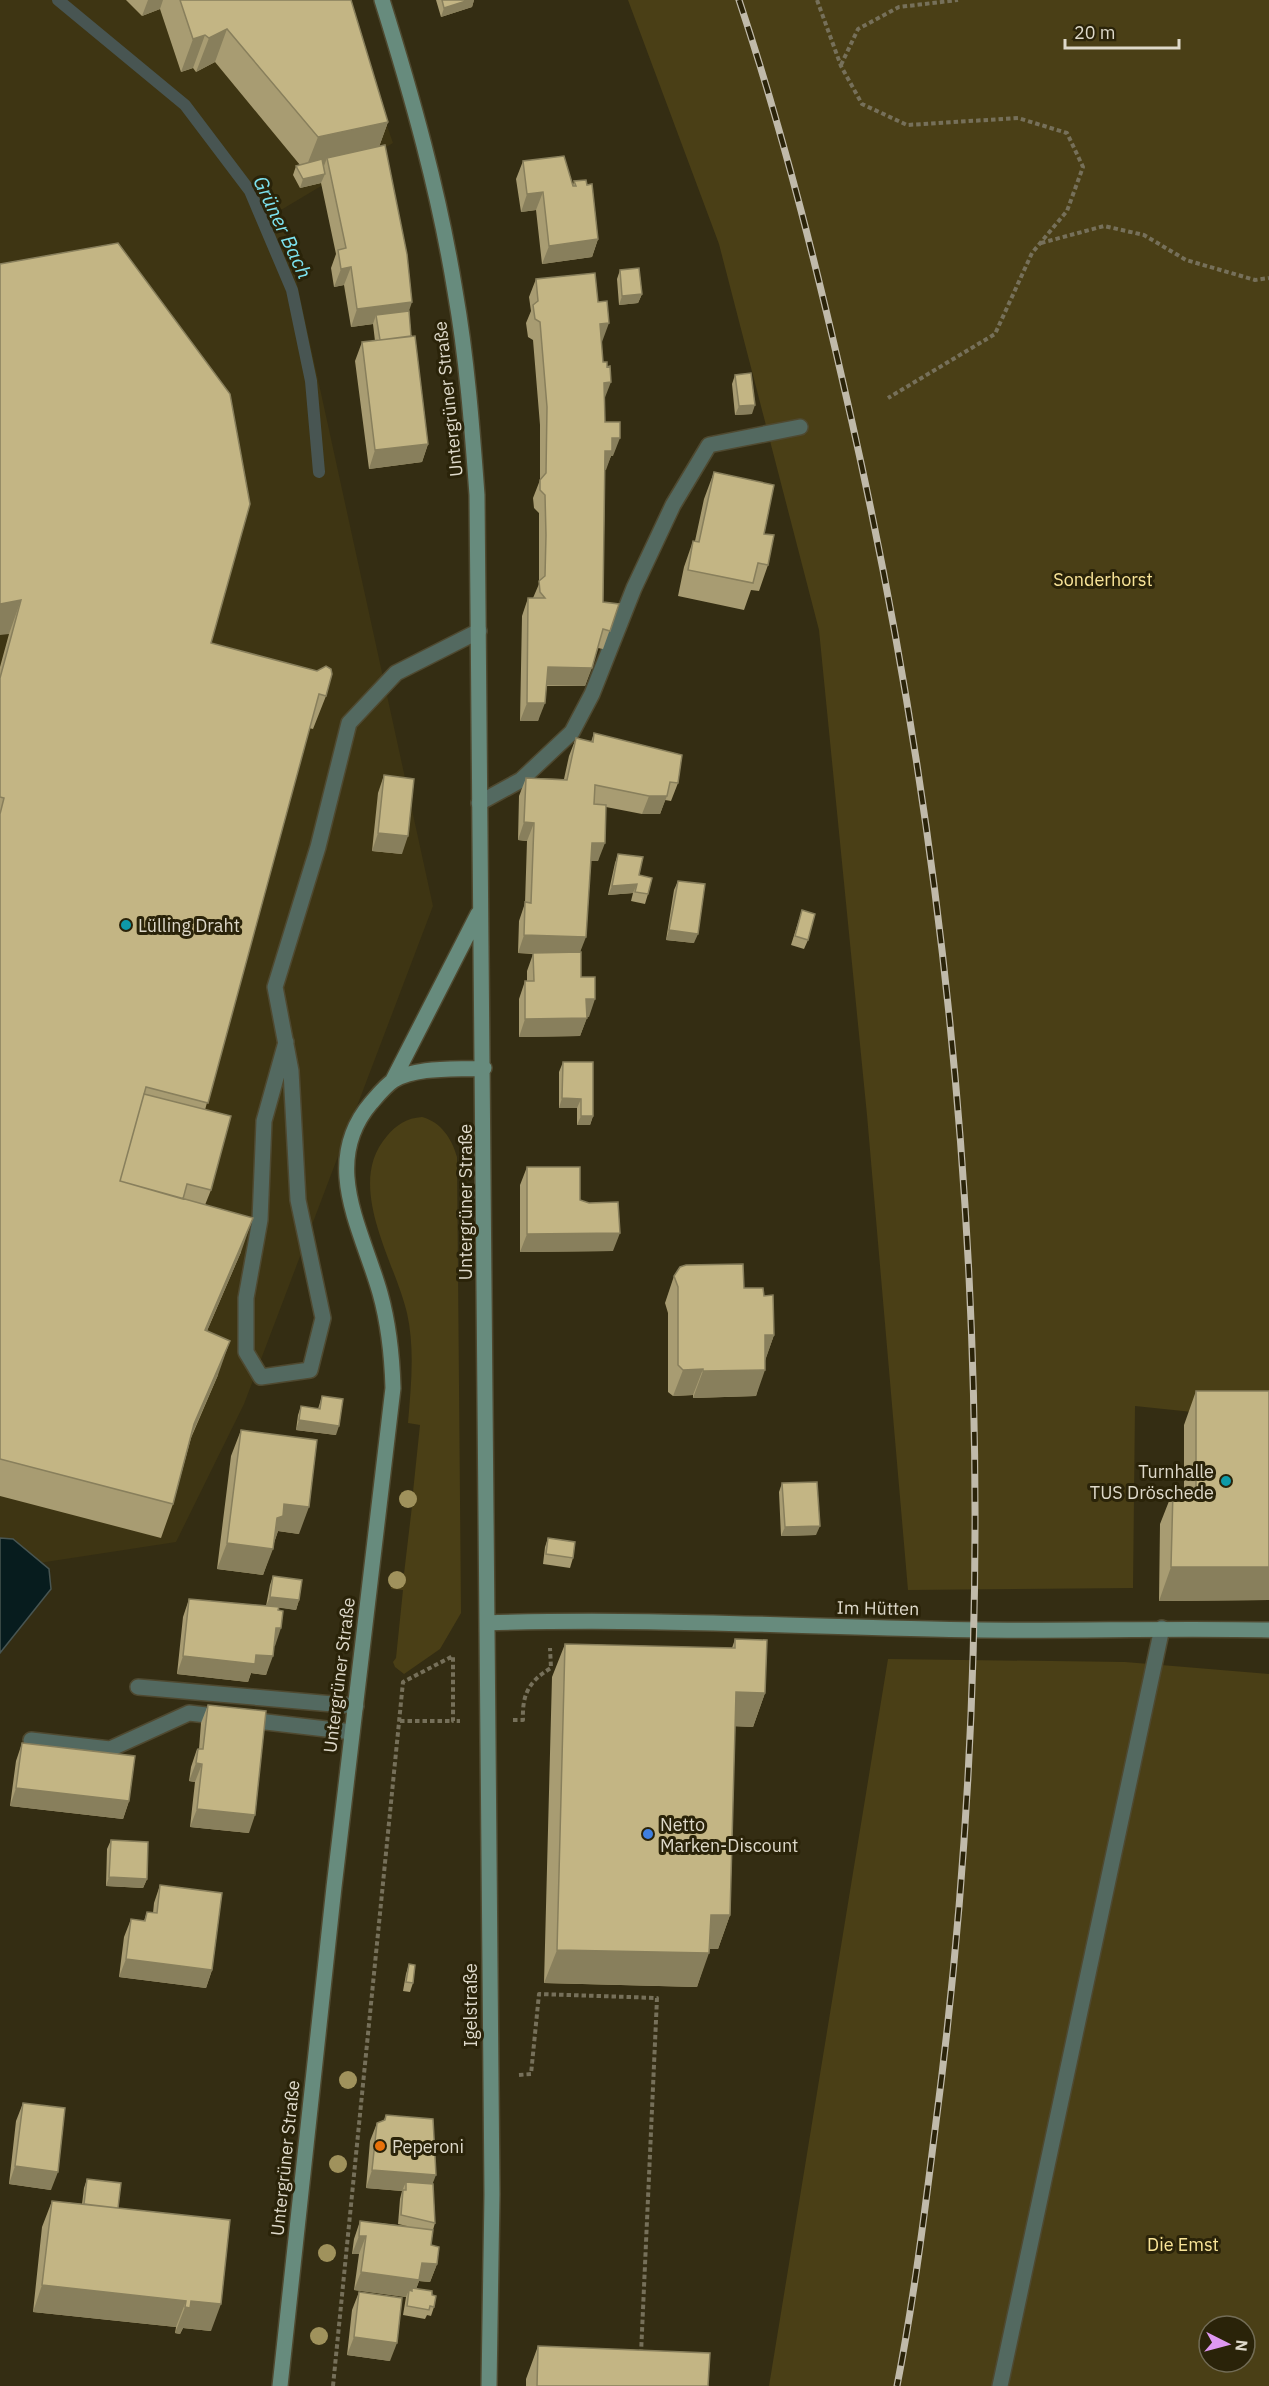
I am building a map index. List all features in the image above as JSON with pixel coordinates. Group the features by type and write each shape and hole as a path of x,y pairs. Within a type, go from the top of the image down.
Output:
{"main road":[{"name":"Untergrüner Straße","path":"382,0 435,188 455,291 470,395 476,473 480,912 484,1068 484,1418 487,1623"},
{"name":"Untergrüner Straße","path":"280,2386 352,1732 393,1388 392,1344 380,1293 355,1223 345,1162 351,1136 362,1114 393,1080 480,912"},
{"path":"393,1080 416,1072 484,1068"},
{"name":"Im Hütten","path":"487,1623 549,1621 984,1630 1162,1628 1269,1630"},
{"name":"Igelstraße","path":"487,1623 492,2291 489,2386"}],"lane":[{"path":"479,803 521,780 572,732 592,694 634,588 673,505 709,445 800,427"},
{"path":"286,1042 264,1121 260,1220 246,1298 246,1352 261,1377 309,1370 323,1318 298,1200 291,1071 286,1042 275,987 318,847 349,723 396,673 479,631"},
{"path":"999,2386 1162,1628"},
{"path":"138,1687 356,1706"},
{"path":"31,1740 110,1749 189,1713 352,1732"}],"path":[{"path":"817,0 841,66 862,104 907,125 1018,118 1066,133 1083,167 1067,211 1032,253 995,334 888,398"},
{"path":"841,66 858,29 899,7 958,0"},
{"path":"1040,243 1104,226 1144,235 1186,260 1255,280 1269,278"},
{"path":"400,1720 523,1720 522,1708 529,1685 551,1668 549,1621"},
{"path":"333,2386 403,1682 453,1656 453,1721"},
{"path":"490,2078 531,2074 539,1994 657,1998 641,2357"}],"shaded area":[{"path":"0,0 344,0 393,143 281,210 433,906 244,1404 176,1542 0,1569"}],"green space":[{"name":"Sonderhorst","path":"628,0 1269,0 1269,1420 1135,1406 1133,1588 908,1590 867,1115 819,630 719,244"},
{"path":"422,1117 429,1119 445,1132 457,1157 461,1613 440,1649 404,1674 395,1667 393,1662 396,1658 403,1590 391,1589 392,1574 404,1574 412,1506 400,1504 401,1492 413,1492 420,1425 408,1423 412,1368 407,1313 376,1223 371,1200 370,1177 375,1156 387,1136 402,1123"},
{"name":"Die Emst","path":"888,1659 1125,1662 1269,1674 1269,2386 769,2386"}],"water":[{"path":"0,1538 13,1539 49,1569 51,1589 0,1653"}],"building":[{"path":"180,0 351,0 388,122 318,137 227,29 209,38 205,35 193,39"},
{"path":"442,0 469,0 444,8"},
{"path":"385,145 407,254 412,302 357,309 351,267 341,269 338,250 346,248 327,158"},
{"path":"564,156 573,186 576,186 574,181 586,180 587,185 592,184 598,239 549,246 543,192 527,194 523,161"},
{"path":"322,159 325,174 303,179 296,166"},
{"name":"Lülling Draht","path":"118,243 230,394 250,504 211,643 317,671 326,666 331,669 332,674 326,696 319,694 208,1103 146,1087 120,1181 253,1218 205,1330 230,1341 194,1424 173,1504 0,1459 0,814 4,798 0,797 0,678 21,600 0,604 0,264"},
{"path":"639,268 642,294 622,296 620,270"},
{"path":"595,273 598,302 607,301 609,323 600,324 603,362 607,362 607,367 610,366 611,382 604,383 605,422 620,422 620,438 612,438 612,451 605,451 603,602 619,604 610,631 603,629 592,668 548,667 545,703 527,703 528,598 545,598 540,592 539,581 545,576 546,535 545,495 540,490 540,480 546,473 547,407 540,322 535,319 533,305 538,301 536,279"},
{"path":"409,311 411,336 380,340 376,315"},
{"path":"415,336 428,444 375,450 362,342"},
{"path":"751,373 755,405 739,406 735,375"},
{"path":"714,472 774,485 764,534 774,535 768,565 758,563 753,583 688,570 693,541 699,542"},
{"path":"594,733 682,755 678,783 670,782 667,796 649,796 595,785 594,804 606,805 605,843 592,843 586,937 524,935 525,902 531,903 534,823 524,822 526,778 567,780 576,738 593,742"},
{"path":"384,775 414,779 408,836 378,833"},
{"path":"618,854 643,857 639,875 652,878 648,894 635,892 637,884 612,886"},
{"path":"678,881 705,884 698,934 669,930"},
{"path":"802,910 815,914 808,940 795,936"},
{"path":"581,952 581,977 595,977 595,999 586,999 587,1018 525,1019 525,981 534,981 533,953"},
{"path":"563,1062 593,1062 593,1116 581,1116 581,1099 562,1098"},
{"path":"144,1094 231,1116 211,1190 187,1184 183,1199 120,1181"},
{"path":"527,1167 580,1167 580,1200 589,1203 618,1202 620,1233 527,1234"},
{"path":"743,1264 744,1288 763,1288 764,1296 773,1295 774,1335 765,1335 765,1370 683,1370 678,1365 678,1287 674,1276 680,1267 686,1265"},
{"name":"Turnhalle TUS Dröschede","path":"1196,1391 1269,1391 1269,1567 1171,1567 1173,1491 1196,1491"},
{"path":"322,1396 343,1399 339,1426 299,1420 301,1406 320,1409"},
{"path":"241,1430 317,1440 309,1507 284,1504 283,1516 277,1518 273,1549 227,1543"},
{"path":"817,1482 820,1526 785,1527 782,1483"},
{"path":"548,1538 575,1542 573,1558 546,1554"},
{"path":"273,1576 302,1580 299,1600 270,1597"},
{"path":"189,1599 279,1607 278,1610 283,1611 281,1628 276,1628 273,1656 256,1655 255,1664 183,1656"},
{"path":"735,1639 767,1640 765,1693 736,1692 730,1915 711,1915 709,1953 557,1950 565,1644 735,1648"},
{"path":"208,1705 266,1711 255,1815 197,1809 202,1764 196,1763 198,1749 203,1749"},
{"path":"22,1743 135,1756 129,1801 16,1788"},
{"path":"111,1840 148,1842 147,1879 109,1877"},
{"path":"160,1885 222,1893 212,1970 126,1959 131,1919 145,1921 147,1912 157,1913"},
{"path":"409,1964 415,1965 413,1983 406,1982"},
{"path":"23,2103 65,2108 58,2172 15,2166"},
{"path":"386,2115 433,2119 436,2175 372,2170 377,2123 385,2120"},
{"path":"87,2179 121,2183 118,2208 84,2204"},
{"path":"406,2182 433,2184 435,2223 401,2215"},
{"path":"52,2201 230,2220 221,2304 191,2301 190,2308 185,2307 186,2301 42,2285"},
{"path":"360,2221 433,2230 431,2245 439,2247 437,2264 422,2263 419,2280 361,2272 366,2236 359,2236"},
{"path":"412,2288 432,2291 432,2295 436,2296 434,2307 430,2306 429,2310 407,2306 409,2290 412,2291"},
{"path":"359,2292 402,2298 397,2343 354,2337"},
{"path":"538,2346 710,2353 708,2386 537,2386"}],"waterway":[{"name":"Grüner Bach","path":"58,0 185,105 250,191 292,290 311,381 319,472"}],"railway":[{"path":"739,0 772,104 814,262 852,422 895,631 928,842 953,1055 969,1268 975,1482 972,1696 959,1910 928,2188 897,2386"}],"place":[{"name":"Lülling Draht","path":"126,925"},
{"name":"Turnhalle TUS Dröschede","path":"1226,1481"},
{"name":"Netto Marken-Discount","path":"648,1834"},
{"name":"Peperoni","path":"380,2146"}]}
